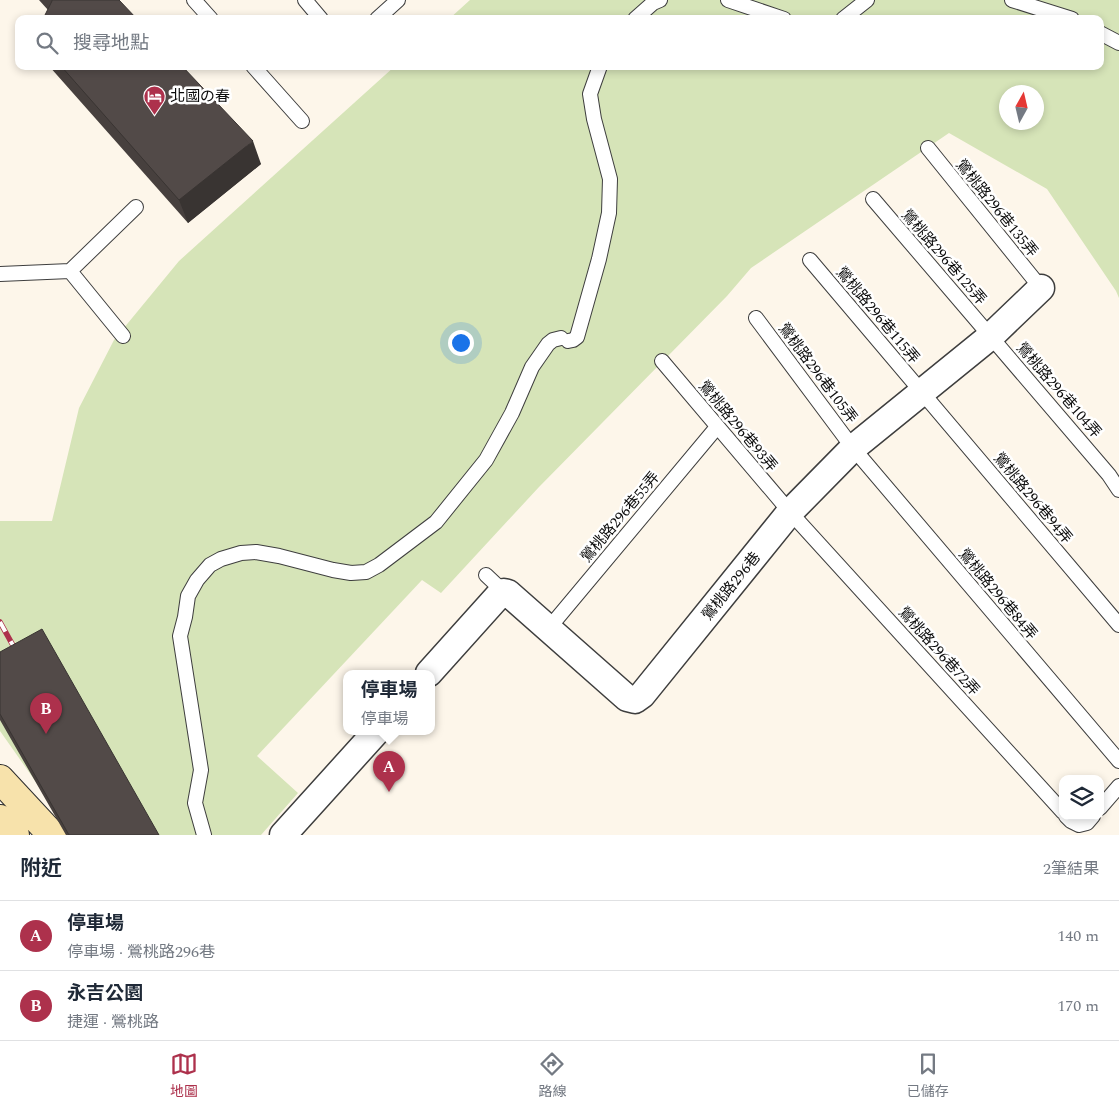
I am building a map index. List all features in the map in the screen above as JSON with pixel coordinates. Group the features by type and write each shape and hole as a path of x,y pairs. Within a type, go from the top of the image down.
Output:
{"main road":[{"path":"0,779 52,835"},
{"path":"0,819 16,835"}],"street":[{"name":"鶯桃路296巷","path":"432,670 500,594 495,584 549,628 627,698 635,700 642,695 790,512 853,448 991,336 1041,288"},
{"path":"283,835 373,735"}],"lane":[{"path":"194,0 207,15"},
{"path":"305,0 318,15"},
{"path":"381,15 398,0"},
{"path":"640,15 653,3 660,0"},
{"path":"728,0 772,15"},
{"path":"848,15 867,0"},
{"path":"1012,0 1059,15"},
{"path":"1104,35 1119,43"},
{"path":"257,70 302,121"},
{"path":"204,835 195,803 201,770 180,636 188,596 210,565 241,553 256,552 279,556 351,573 366,572 379,565 436,522 486,460 512,413 532,367 548,344 554,340 573,340 577,337 610,213 610,179 594,119 590,94 599,70"},
{"name":"鶯桃路296巷135弄","path":"928,148 1041,288"},
{"name":"鶯桃路296巷125弄","path":"873,199 991,336"},
{"path":"0,274 70,271 136,207"},
{"name":"鶯桃路296巷115弄","path":"810,260 922,391"},
{"path":"70,271 123,336"},
{"name":"鶯桃路296巷105弄","path":"756,318 853,448"},
{"name":"鶯桃路296巷104弄","path":"991,336 1114,474 1119,490"},
{"name":"鶯桃路296巷93弄","path":"662,361 790,512"},
{"name":"鶯桃路296巷94弄","path":"922,391 1119,625"},
{"name":"鶯桃路296巷55弄","path":"549,628 717,427"},
{"name":"鶯桃路296巷84弄","path":"853,448 1119,761"},
{"name":"鶯桃路296巷72弄","path":"790,512 1059,808"},
{"path":"1104,803 1119,786"},
{"path":"1072,820 1079,825 1087,823 1090,820"}],"green space":[{"path":"470,0 1119,0 1119,298 1047,189 949,133 751,268 727,296 539,487 441,593 422,580 257,756 298,793 261,835 91,835 43,792 0,731 0,521 52,521 79,408 114,340 179,261 391,70 1104,70 1104,15 453,15"}],"building":[{"path":"119,0 133,15 45,15 52,1"},
{"name":"北國の春","path":"65,70 186,70 253,141 179,200"},
{"path":"42,629 159,835 69,835 0,714 0,652"}],"railway":[{"path":"0,622 20,658"}],"place":[{"name":"北國の春","path":"154,115"},
{"name":"永吉公園","path":"46,734"},
{"name":"停車場","path":"389,792"}]}
